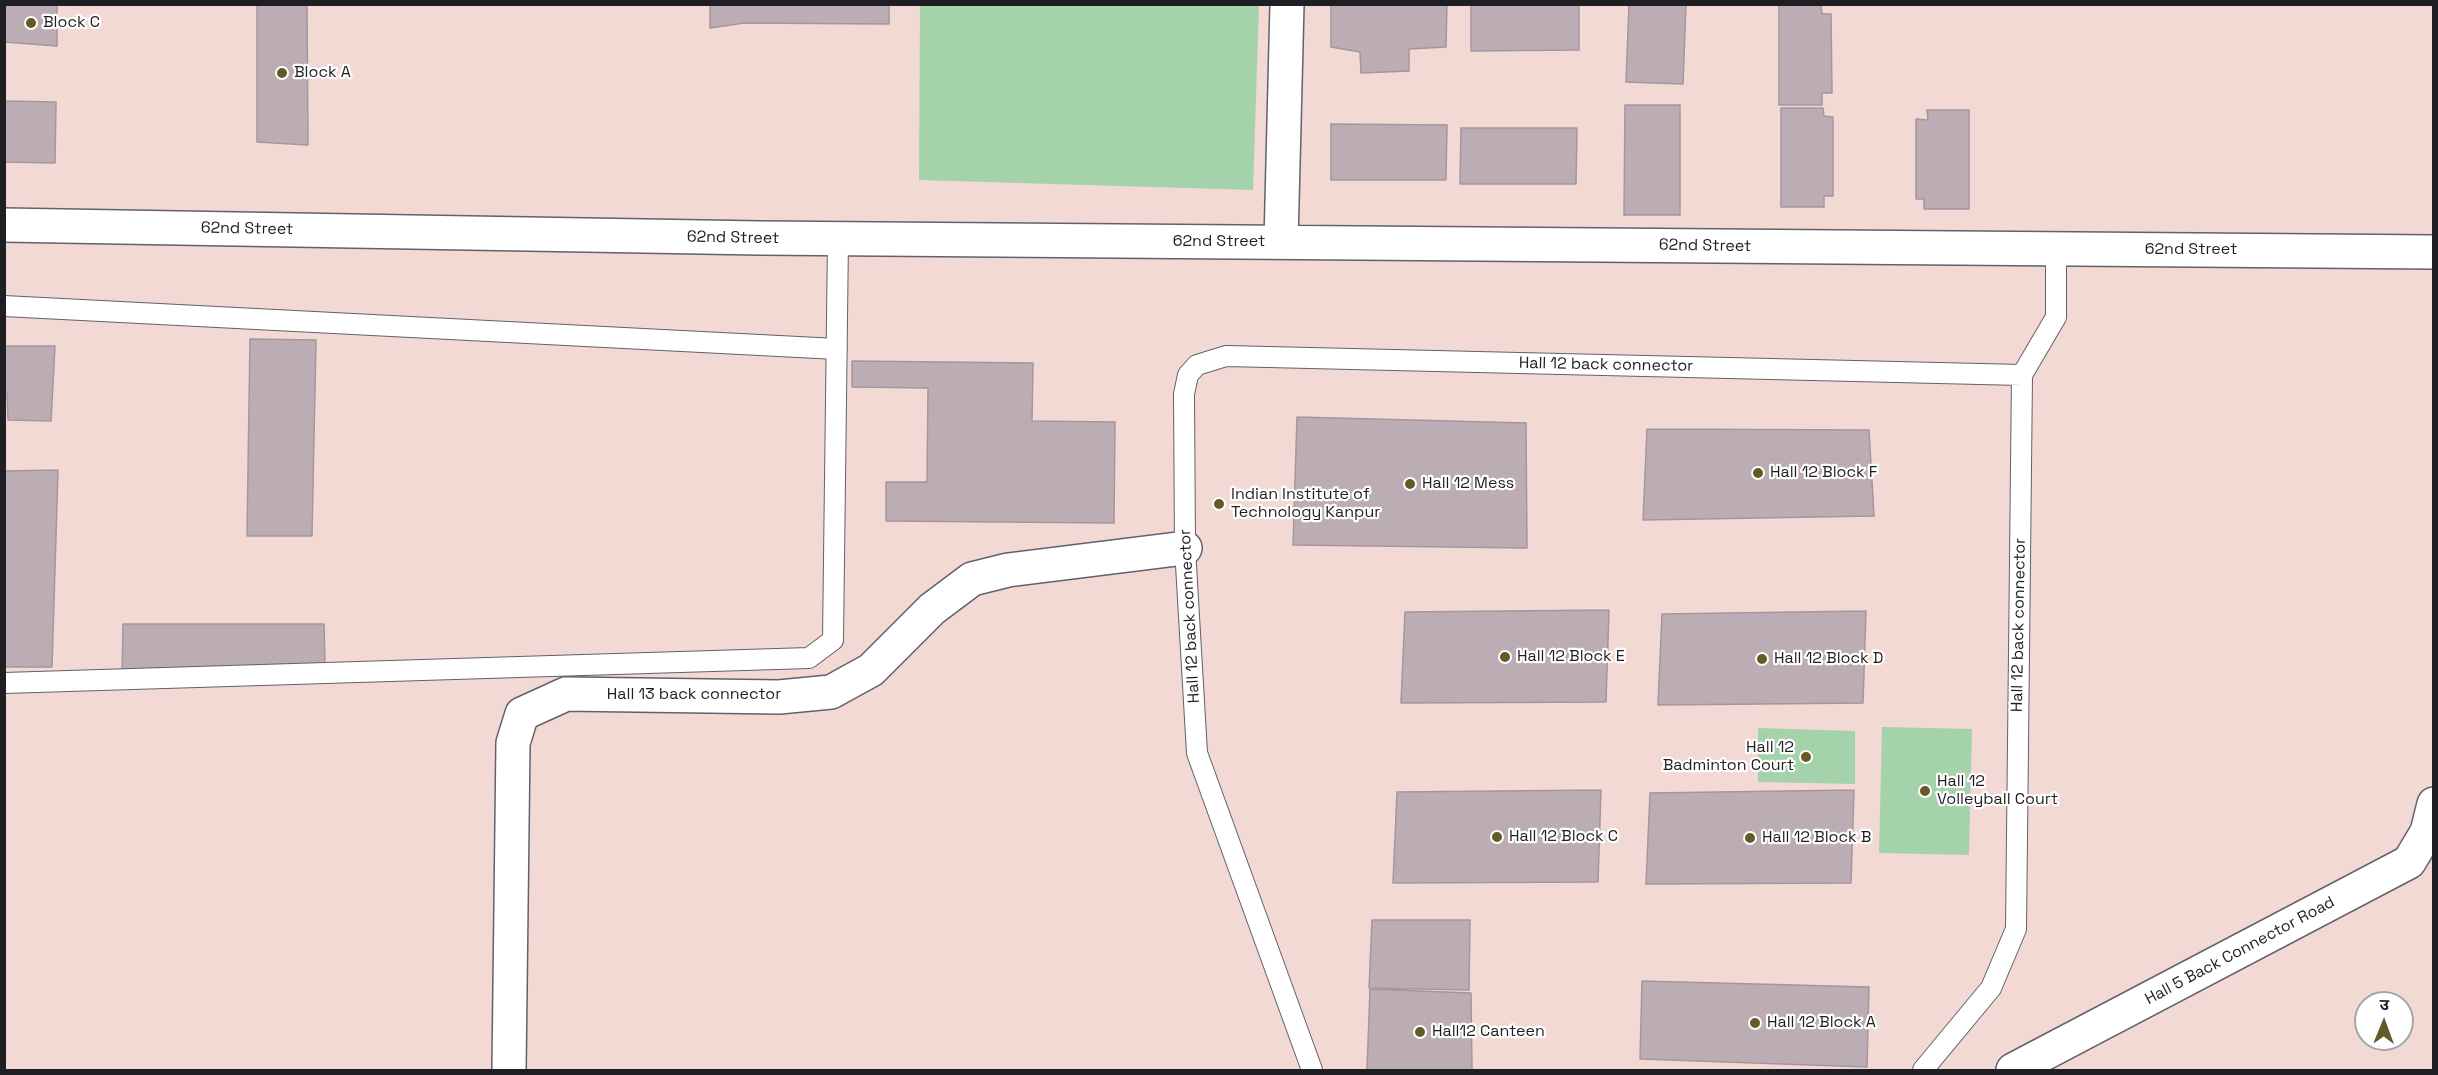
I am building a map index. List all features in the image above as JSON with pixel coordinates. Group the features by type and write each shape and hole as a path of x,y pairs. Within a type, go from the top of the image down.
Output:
{"street":[{"path":"1281,242 1287,4"},
{"name":"62nd Street","path":"4,225 838,239 2433,252"},
{"name":"Hall 13 back connector","path":"509,1071 513,743 522,714 566,694 778,697 831,692 871,670 932,609 972,579 1008,570 1185,548"},
{"name":"Hall 5 Back Connector Road","path":"2013,1071 2409,862 2427,832 2433,804"}],"lane":[{"path":"4,683 809,658 833,640 838,239"},
{"path":"2022,375 2056,317 2056,249"},
{"path":"4,306 837,349"},
{"name":"Hall 12 back connector","path":"1312,1071 1197,753 1185,548 1184,394 1188,375 1197,365 1226,356 2022,375 2016,929 1991,988 1923,1071"}],"shaded area":[{"name":"Indian Institute of Technology Kanpur","path":"5,5 2433,5 2433,1070 5,1070"}],"green space":[{"path":"920,5 1259,5 1253,190 919,180"},
{"name":"Hall 12 Volleyball Court","path":"1882,727 1972,729 1969,855 1879,853"},
{"name":"Hall 12 Badminton Court","path":"1758,728 1855,731 1855,784 1758,782"}],"building":[{"name":"Block C","path":"4,4 57,4 57,46 4,42"},
{"name":"Block A","path":"257,4 307,4 308,145 257,142"},
{"path":"710,4 889,4 889,24 744,23 710,28"},
{"path":"1331,4 1447,4 1446,47 1409,49 1409,71 1361,73 1360,52 1331,47"},
{"path":"1471,4 1579,4 1579,50 1471,51"},
{"path":"1629,4 1686,4 1683,84 1626,82"},
{"path":"1779,5 1821,5 1822,14 1831,14 1832,93 1822,93 1822,105 1779,105"},
{"path":"4,101 56,102 55,163 4,162"},
{"path":"1625,105 1680,105 1680,215 1624,215"},
{"path":"1781,108 1823,108 1824,116 1833,117 1833,196 1824,196 1824,207 1781,207"},
{"path":"1927,110 1969,110 1969,209 1924,209 1924,199 1916,199 1916,119 1928,120"},
{"path":"1331,124 1447,125 1446,180 1331,180"},
{"path":"1461,128 1577,128 1576,184 1460,184"},
{"path":"250,339 316,340 312,536 247,536"},
{"path":"4,346 55,346 51,421 8,420 7,393 4,393"},
{"path":"852,361 1033,363 1032,421 1115,422 1114,523 886,521 886,482 927,482 928,388 852,387"},
{"name":"Hall 12 Mess","path":"1297,417 1526,423 1527,548 1293,545"},
{"name":"Hall 12 Block F","path":"1647,429 1869,430 1874,516 1643,520"},
{"path":"58,470 52,667 4,667 4,471"},
{"name":"Hall 12 Block E","path":"1609,610 1606,702 1401,703 1405,612"},
{"name":"Hall 12 Block D","path":"1866,611 1863,703 1658,705 1662,614"},
{"path":"123,624 324,624 325,665 122,674"},
{"name":"Hall 12 Block C","path":"1601,790 1598,882 1393,883 1397,792"},
{"name":"Hall 12 Block B","path":"1854,790 1851,883 1646,884 1650,793"},
{"path":"1372,920 1470,920 1469,990 1369,988"},
{"name":"Hall 12 Block A","path":"1642,981 1869,987 1867,1067 1640,1059"},
{"name":"Hall12 Canteen","path":"1370,989 1471,993 1472,1070 1367,1070"}],"place":[{"name":"Block C","path":"31,23"},
{"name":"Block A","path":"282,73"},
{"name":"Hall 12 Block F","path":"1758,473"},
{"name":"Hall 12 Mess","path":"1410,484"},
{"name":"Indian Institute of Technology Kanpur","path":"1219,504"},
{"name":"Hall 12 Block E","path":"1505,657"},
{"name":"Hall 12 Block D","path":"1762,659"},
{"name":"Hall 12 Badminton Court","path":"1806,757"},
{"name":"Hall 12 Volleyball Court","path":"1925,791"},
{"name":"Hall 12 Block C","path":"1497,837"},
{"name":"Hall 12 Block B","path":"1750,838"},
{"name":"Hall 12 Block A","path":"1755,1023"},
{"name":"Hall12 Canteen","path":"1420,1032"}]}
